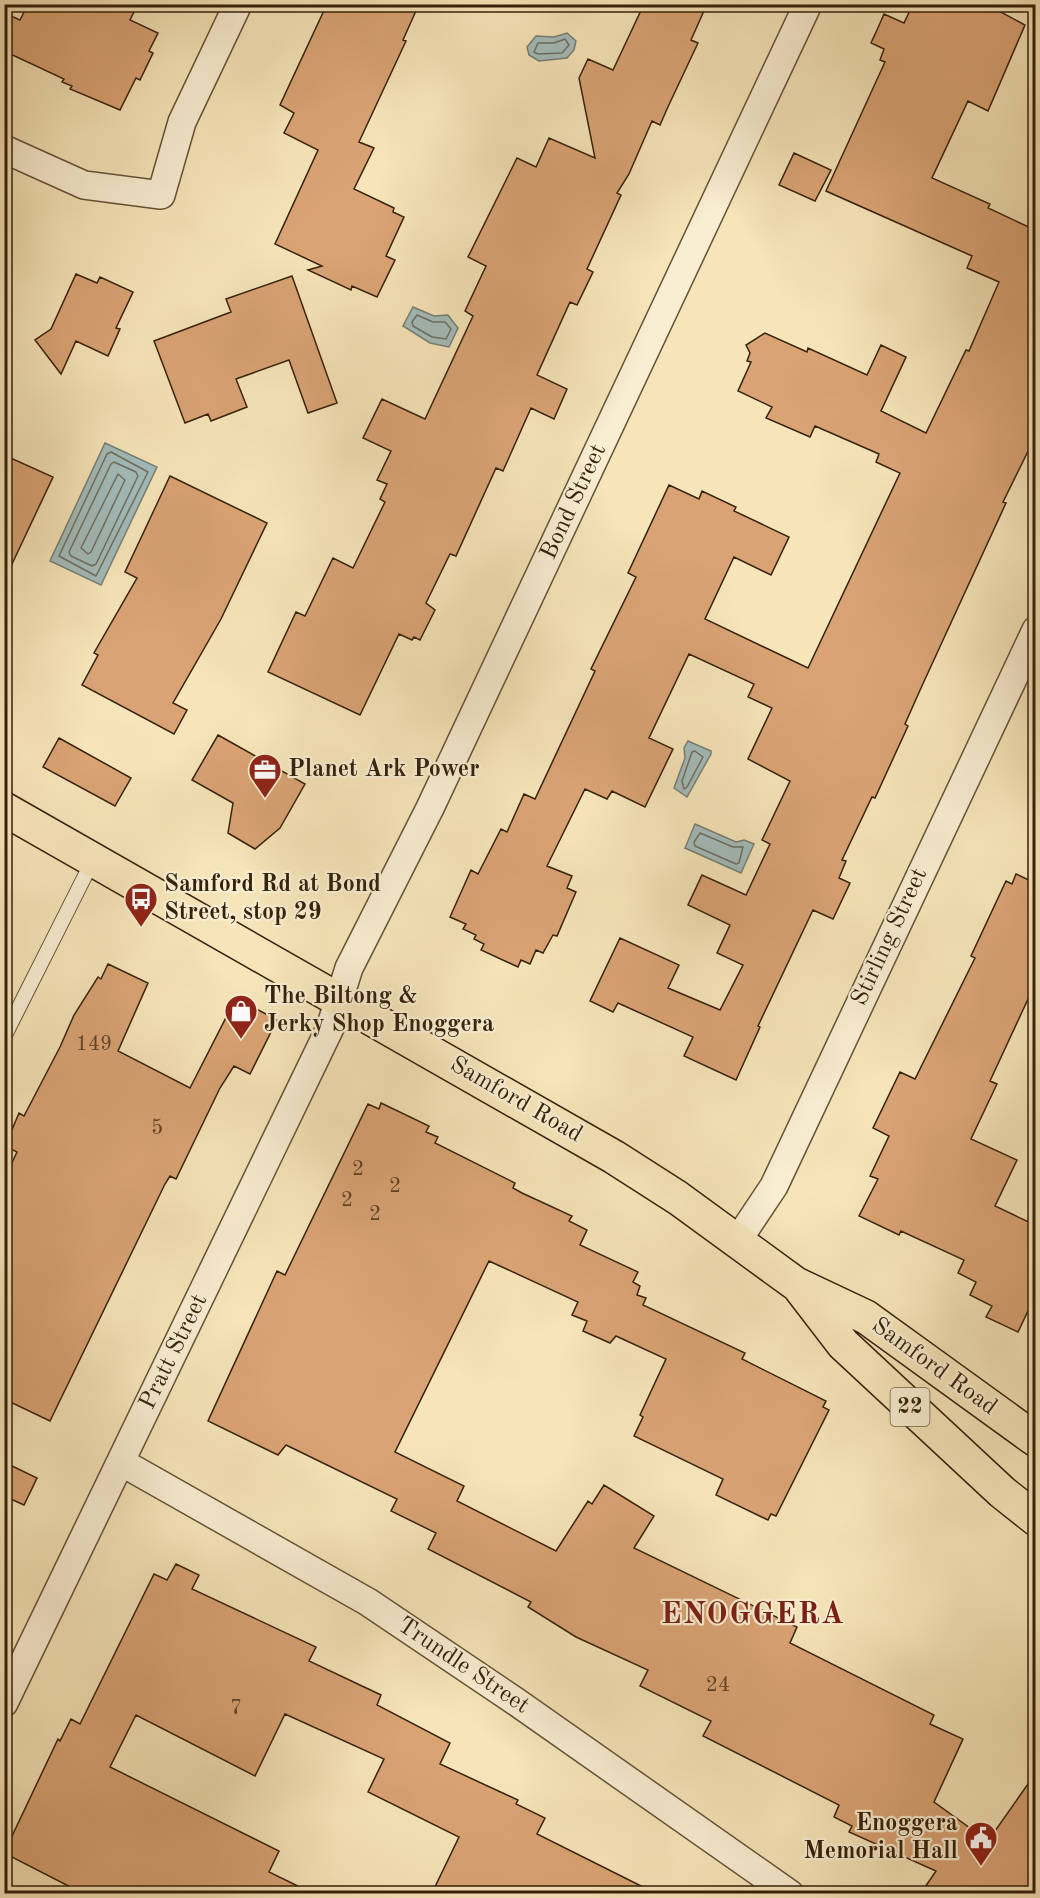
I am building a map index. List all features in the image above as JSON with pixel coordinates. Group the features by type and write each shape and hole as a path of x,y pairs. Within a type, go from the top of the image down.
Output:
{"main road":[{"name":"Samford Road","path":"4,809 614,1157 738,1240 796,1284 866,1317 1035,1440"},
{"name":"Samford Road","path":"796,1284 843,1344 1002,1492 1035,1519"}],"street":[{"path":"4,149 84,185 161,195 182,122 238,4"},
{"name":"Bond Street","path":"339,999 350,968 430,808 808,4"},
{"name":"Stirling Street","path":"738,1240 774,1186 1035,630"},
{"name":"Pratt Street","path":"4,1702 324,1042 339,999"},
{"name":"Trundle Street","path":"121,1462 368,1602 515,1701 790,1893"}],"lane":[{"path":"4,1037 93,860"}],"water":[{"path":"567,33 576,41 574,50 567,58 539,61 529,55 527,47 536,36 554,37"},
{"path":"413,307 434,316 448,315 458,328 449,347 430,343 403,326"},
{"path":"105,443 157,467 101,585 50,561"},
{"path":"688,741 711,751 711,754 687,797 674,788 685,758 684,748"},
{"path":"695,824 736,842 744,840 754,844 741,873 685,848"}],"building":[{"path":"28,4 138,4 130,20 158,33 149,51 153,53 140,80 136,78 120,110 70,89 72,86 62,82 64,79 4,51 4,13 20,20"},
{"path":"327,4 419,4 403,40 406,41 359,142 374,148 354,189 394,208 393,212 404,217 386,256 395,260 377,297 352,286 351,290 308,270 322,266 275,244 318,150 284,133 294,113 280,105"},
{"path":"644,4 707,4 691,40 698,43 660,125 652,121 629,174 617,193 621,195 587,269 593,272 577,305 570,302 537,375 567,389 554,419 531,408 503,471 496,468 456,556 450,554 426,603 435,610 420,640 414,637 412,640 399,634 360,715 268,672 296,612 305,616 333,558 353,568 385,502 380,499 387,484 377,480 391,451 363,438 382,399 425,419 473,316 465,311 486,266 468,257 517,158 536,167 549,138 595,158 579,78 588,59 613,70"},
{"path":"913,4 986,4 1025,25 988,111 968,101 932,178 990,204 988,208 1035,230 1035,437 1003,502 1006,503 905,724 908,726 875,798 872,797 842,860 846,861 839,878 850,883 833,919 813,910 758,1026 760,1027 736,1080 684,1056 693,1037 618,1003 613,1012 590,1001 620,938 679,965 668,988 720,1010 743,965 717,953 730,925 688,905 702,875 746,895 770,844 762,840 790,781 748,759 772,708 748,697 754,684 689,654 649,738 673,749 645,807 612,791 607,799 585,789 547,866 572,876 567,888 576,892 557,936 553,935 543,953 536,950 530,964 521,960 518,967 481,950 484,944 474,939 476,935 463,929 466,924 450,917 471,870 478,874 501,829 507,832 524,794 535,799 595,671 591,669 636,577 628,573 669,485 699,499 702,491 736,507 734,511 789,537 771,575 734,557 705,619 808,668 900,473 876,462 879,454 815,426 810,437 766,418 772,407 738,391 751,362 747,361 750,353 746,345 765,333 807,352 808,348 867,375 881,345 906,357 881,411 926,433 966,350 969,351 999,282 967,268 972,256 826,191 885,62 880,60 884,49 871,43 884,14 904,23"},
{"path":"794,153 831,170 815,201 779,185"},
{"path":"76,274 97,283 100,277 133,292 116,328 120,329 108,356 76,341 61,374 35,340 51,329"},
{"path":"292,276 337,403 308,413 289,360 236,379 247,407 211,421 208,414 185,423 154,341 231,312 226,299"},
{"path":"4,455 53,477 4,581"},
{"path":"170,476 267,523 221,619 173,703 187,710 174,734 82,685 98,655 94,653 137,578 125,572"},
{"path":"218,735 305,784 280,828 255,849 228,833 233,803 192,780"},
{"path":"59,738 131,778 115,806 43,767"},
{"path":"1016,874 1035,883 1035,984 990,1081 997,1084 971,1139 1017,1160 995,1206 1035,1225 1035,1296 1018,1332 986,1317 992,1306 970,1295 976,1282 958,1273 964,1260 901,1231 899,1235 859,1216 878,1179 870,1176 889,1136 873,1128 900,1072 915,1079 975,958 971,956 1006,881 1012,884"},
{"path":"108,964 148,983 118,1051 190,1088 236,998 277,1020 250,1074 234,1066 220,1088 176,1179 170,1176 165,1184 50,1421 4,1399 4,1179 17,1152 5,1146 19,1113 24,1116 74,1015 98,977 101,979"},
{"path":"381,1103 429,1126 426,1132 438,1137 435,1143 515,1183 513,1188 522,1193 572,1216 569,1221 587,1230 580,1245 638,1272 633,1282 640,1286 637,1295 646,1298 643,1305 745,1353 742,1359 826,1401 823,1407 829,1410 776,1516 771,1514 768,1520 716,1495 723,1479 634,1436 643,1417 640,1415 666,1359 616,1336 610,1343 583,1331 587,1321 572,1315 578,1302 489,1261 395,1452 464,1486 457,1501 556,1551 588,1501 592,1504 604,1485 654,1516 634,1548 797,1627 790,1643 934,1715 930,1724 963,1739 934,1802 988,1841 1035,1774 1035,1893 921,1893 936,1871 849,1832 852,1826 834,1817 839,1805 703,1736 711,1721 640,1686 648,1670 576,1637 528,1607 531,1602 428,1549 436,1533 391,1511 397,1499 286,1445 278,1455 208,1421 277,1271 285,1275 368,1104 379,1109"},
{"path":"4,1462 37,1478 24,1505 4,1496"},
{"path":"176,1564 199,1575 192,1589 316,1647 309,1661 381,1695 377,1705 450,1743 440,1764 518,1800 516,1804 545,1818 537,1834 655,1893 432,1893 459,1837 368,1792 384,1759 285,1714 255,1776 136,1715 110,1767 279,1851 269,1872 312,1893 82,1893 4,1853 58,1739 60,1741 71,1719 80,1724 154,1574 167,1580"}],"place":[{"name":"Planet Ark Power","path":"265,799"},
{"name":"Samford Rd at Bond Street, stop 29","path":"141,928"},
{"name":"The Biltong & Jerky Shop Enoggera","path":"241,1040"},
{"name":"Enoggera Memorial Hall","path":"981,1867"}],"district":[{"name":"ENOGGERA","path":"753,1615"}]}
